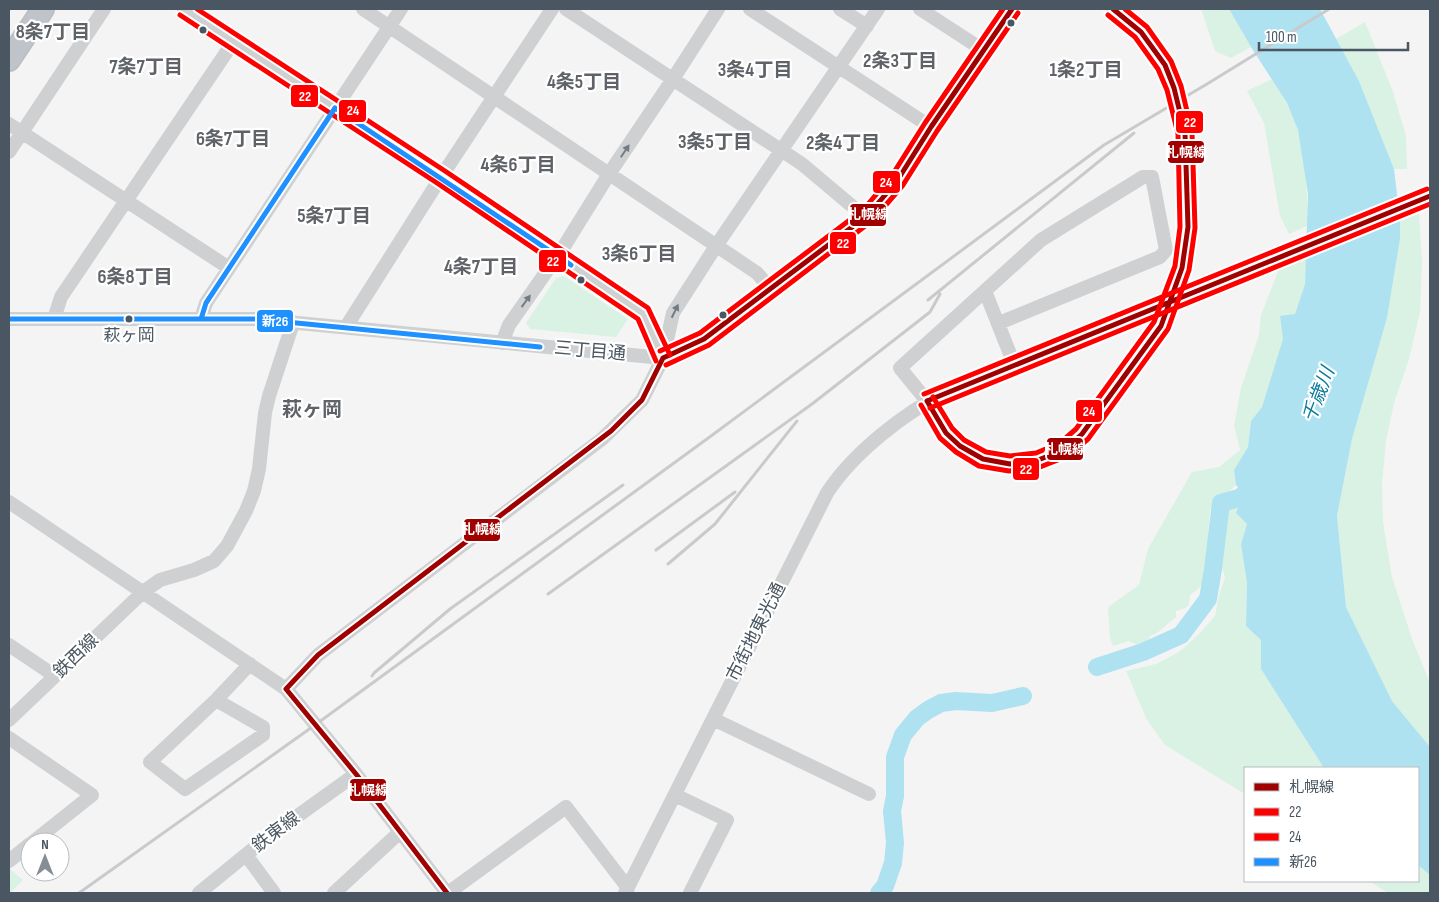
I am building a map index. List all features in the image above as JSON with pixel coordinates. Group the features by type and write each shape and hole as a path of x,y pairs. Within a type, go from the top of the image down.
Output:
{"highway":[{"path":"9,60 43,9"}],"street":[{"path":"9,152 104,9"},
{"path":"184,9 202,14 234,42 644,314 663,358"},
{"path":"363,9 757,273 771,289"},
{"path":"201,319 206,302 401,9"},
{"path":"346,327 440,177 552,9"},
{"path":"566,9 802,164 865,217"},
{"path":"502,343 509,324 558,256 609,174 718,9"},
{"path":"750,9 931,127"},
{"path":"840,9 867,26"},
{"path":"286,689 318,655 612,431 642,400 663,358 673,313 716,246 878,9"},
{"path":"920,9 984,50"},
{"path":"663,358 704,339 865,217 897,181 931,127 1012,9"},
{"path":"1113,9 1141,32 1165,65 1174,88"},
{"path":"54,319 61,297 234,42"},
{"path":"9,124 229,268"},
{"path":"1182,268 1188,227 1184,133"},
{"path":"999,323 1160,257 1166,250 1152,177 1143,177 1041,240 900,368 927,401 946,433 960,446 983,459 1010,464 1038,460 1064,450 1082,434 1161,326"},
{"name":"市街地東光通","path":"627,891 816,512 839,475 863,452 927,401 946,392 1430,196"},
{"path":"985,291 1014,364"},
{"name":"三丁目通","path":"9,319 256,319 663,358"},
{"name":"鉄西線","path":"9,720 143,592 160,580 194,570 214,561 227,546 254,490 259,469 265,413 293,323"},
{"path":"9,502 286,689 356,774 448,893 566,807 627,891"},
{"path":"9,645 54,676"},
{"path":"216,700 263,727 263,735 185,789 150,762 216,700 250,664"},
{"path":"713,718 869,794"},
{"path":"9,738 92,795 45,832"},
{"name":"鉄東線","path":"199,893 272,834 356,774"},
{"path":"675,795 727,820 690,893"},
{"path":"334,893 400,832"},
{"path":"9,861 20,852"},
{"path":"246,855 274,893"}],"green space":[{"path":"1201,9 1229,9 1251,47 1231,58 1215,51"},
{"path":"1365,22 1393,92 1406,136 1407,169 1394,169 1359,81 1336,39"},
{"path":"1272,79 1296,124 1305,166 1307,226 1289,234 1280,216 1264,123 1247,91"},
{"path":"1419,214 1422,262 1420,312 1409,359 1394,403 1386,441 1382,484 1383,522 1392,577 1412,639 1430,683 1430,747 1392,701 1346,607 1337,516 1352,439 1387,318 1400,239 1400,219"},
{"path":"1306,259 1305,284 1295,314 1280,317 1284,339 1262,407 1251,421 1248,447 1234,470 1236,485 1210,510 1208,534 1210,562 1207,577 1198,589 1190,595 1189,605 1176,611 1176,617 1157,633 1150,636 1143,648 1129,641 1113,646 1110,638 1108,607 1139,585 1148,549 1192,472 1219,467 1240,450 1234,426 1241,388 1259,335 1261,315 1279,269"},
{"path":"564,276 628,319 616,337 530,329 526,323 556,278"},
{"path":"1241,501 1236,513 1247,524 1241,544 1247,583 1246,626 1261,639 1261,669 1323,767 1244,767 1244,793 1165,745 1147,720 1126,671 1156,664 1179,652 1215,616 1225,578 1220,560 1222,539 1226,531 1224,523 1225,506"},
{"path":"1419,866 1430,875 1430,893 1388,893 1371,882 1419,882"},
{"path":"9,868 20,877 21,882 9,893"}],"water":[{"name":"千歳川","path":"1229,9 1320,9 1359,81 1394,169 1400,219 1400,239 1387,318 1352,439 1337,516 1346,607 1392,701 1430,747 1430,875 1419,866 1419,767 1323,767 1261,669 1261,640 1246,626 1247,583 1241,544 1247,524 1236,513 1243,494 1236,485 1234,470 1248,447 1251,421 1262,407 1283,339 1280,316 1295,314 1305,284 1308,194 1298,130 1287,103"}],"waterway":[{"path":"1097,667 1143,652 1181,635 1208,599 1221,503 1239,498 1261,482"},
{"path":"879,893 885,886 893,863 895,843 892,811 895,796 895,757 903,735 917,718 941,703 956,701 992,703 1023,696"}],"tunnel":[{"path":"1174,88 1185,133"},
{"path":"1161,326 1182,268"}],"railway":[{"path":"79,893 315,725 711,436 1104,145 1329,9"},
{"path":"928,300 1134,133"},
{"path":"548,594 812,404 930,312 940,294"},
{"path":"668,564 715,524 797,421"},
{"path":"372,676 450,609 623,485"},
{"path":"656,550 735,492"}],"transit line":[{"name":"24","path":"197,9 445,171 648,308 670,355"},
{"name":"24","path":"660,351 700,333 863,210 891,177 925,123 1003,9"},
{"name":"札幌線","path":"663,358 704,339 868,215 897,181 931,127 1012,9"},
{"name":"札幌線","path":"927,401 946,433 960,446 983,459 1010,464 1038,460 1064,450 1082,434 1161,326 1182,268 1188,227 1185,133 1174,88 1165,65 1141,32 1113,9"},
{"name":"22","path":"921,405 940,438 956,452 979,466 1009,471 1040,467 1068,456 1088,439 1168,329 1189,270 1195,228 1192,132 1181,86 1171,61 1147,27 1125,9"},
{"name":"22","path":"666,365 709,345 873,220 903,185 937,131 1018,13"},
{"name":"22","path":"180,15 437,183 638,319 656,361"},
{"name":"24","path":"933,397 952,428 964,440 986,452 1010,456 1036,453 1060,443 1076,429 1154,322 1175,266 1180,227 1178,134 1167,90 1158,69 1135,37 1108,15"},
{"name":"新26","path":"201,319 206,303 335,108 571,265"},
{"name":"24","path":"924,394 1427,189"},
{"name":"札幌線","path":"927,401 1430,196"},
{"name":"22","path":"930,408 1430,204"},
{"name":"新26","path":"9,319 256,319 540,347"},
{"name":"札幌線","path":"286,689 318,655 611,431 642,400 663,358"},
{"name":"札幌線","path":"286,689 356,774 447,893"}],"place":[{"name":"萩ヶ岡","path":"129,319"}],"district":[{"name":"8条7丁目","path":"53,32"},
{"name":"2条3丁目","path":"900,61"},
{"name":"7条7丁目","path":"146,67"},
{"name":"3条4丁目","path":"755,70"},
{"name":"1条2丁目","path":"1086,70"},
{"name":"4条5丁目","path":"584,82"},
{"name":"6条7丁目","path":"233,139"},
{"name":"3条5丁目","path":"715,142"},
{"name":"2条4丁目","path":"843,143"},
{"name":"4条6丁目","path":"518,165"},
{"name":"5条7丁目","path":"334,216"},
{"name":"3条6丁目","path":"639,254"},
{"name":"4条7丁目","path":"481,267"},
{"name":"6条8丁目","path":"135,277"},
{"name":"萩ヶ岡","path":"312,410"}]}
